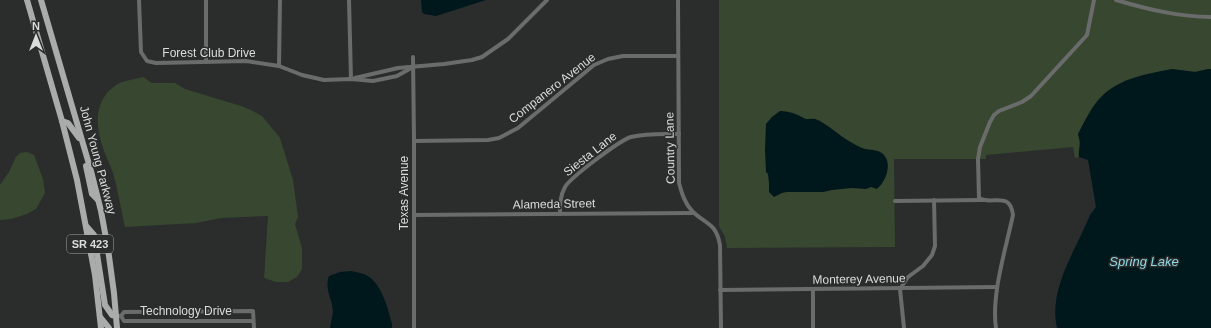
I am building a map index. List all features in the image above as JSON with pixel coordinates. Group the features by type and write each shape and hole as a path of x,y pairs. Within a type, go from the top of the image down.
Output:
{"main road":[{"name":"John Young Parkway","path":"27,0 62,121 77,180 95,275 101,328"},
{"name":"John Young Parkway","path":"41,0 98,200 108,249 118,316 117,328"},
{"path":"62,121 68,123 79,138 92,194 98,200"},
{"path":"86,226 94,235 105,305 112,315 118,316"},
{"path":"100,318 109,328"}],"street":[{"name":"Forest Club Drive","path":"139,0 141,52 147,61 156,63 246,61 279,66 302,75 324,80 351,79 373,81 397,76 413,67"},
{"path":"206,0 206,62"},
{"path":"279,66 280,0"},
{"path":"349,0 351,79"},
{"name":"Forest Club Drive","path":"351,79 398,68 444,64 482,57 508,39 547,0"},
{"name":"Country Lane","path":"678,0 679,183 687,205 694,213 715,230 718,237 720,245 721,328"},
{"path":"983,200 980,199 978,195 978,159 980,147 990,122 999,111 1022,102 1031,96 1087,35 1094,0"},
{"path":"1116,0 1159,12 1211,17"},
{"name":"Companero Avenue","path":"414,141 488,140 498,138 518,128 594,65 608,59 623,56 678,56"},
{"name":"Texas Avenue","path":"413,57 414,328"},
{"name":"Siesta Lane","path":"560,214 560,200 565,186 616,145 628,138 644,134 679,134"},
{"path":"904,328 900,289 908,277 923,266 932,255 935,246 934,200"},
{"path":"895,201 983,200 1008,202 1012,209 1013,215 997,287 994,317 996,328"},
{"name":"Alameda Street","path":"414,215 694,213"},
{"name":"Monterey Avenue","path":"720,290 997,287"},
{"path":"813,290 813,328"},
{"name":"Technology Drive","path":"253,311 253,321 124,321 118,316 124,312 253,311"},
{"path":"253,321 254,328"}],"green space":[{"path":"719,0 1211,0 1211,69 1195,72 1172,69 1142,75 1124,81 1089,114 1078,134 1080,141 1079,157 1075,158 1073,147 986,155 986,159 894,159 895,247 727,248 725,237 719,226"},
{"path":"143,77 152,83 175,83 185,89 251,110 262,116 280,138 293,180 298,217 295,224 302,248 302,269 297,277 288,282 276,282 264,278 268,216 221,218 196,223 125,227 113,173 99,136 98,117 102,101 113,87 122,82"},
{"path":"27,152 34,155 43,179 45,193 36,209 27,214 11,219 0,220 0,185 9,172 16,157 20,153"}],"water":[{"path":"421,0 486,0 436,16 424,14 422,12"},
{"name":"Spring Lake","path":"1172,69 1195,72 1211,69 1211,328 1057,328 1055,313 1056,299 1060,284 1090,215 1096,207 1088,160 1079,157 1080,141 1078,134 1095,103 1110,89 1118,84 1135,78"},
{"path":"780,111 792,113 806,119 816,119 856,145 865,149 878,151 884,155 888,166 882,183 877,189 871,187 866,189 852,188 823,192 787,192 774,197 769,192 768,174 766,172 766,124"},
{"path":"351,271 366,275 376,284 384,297 392,328 330,328 333,307 328,290 329,276 340,272"}]}
